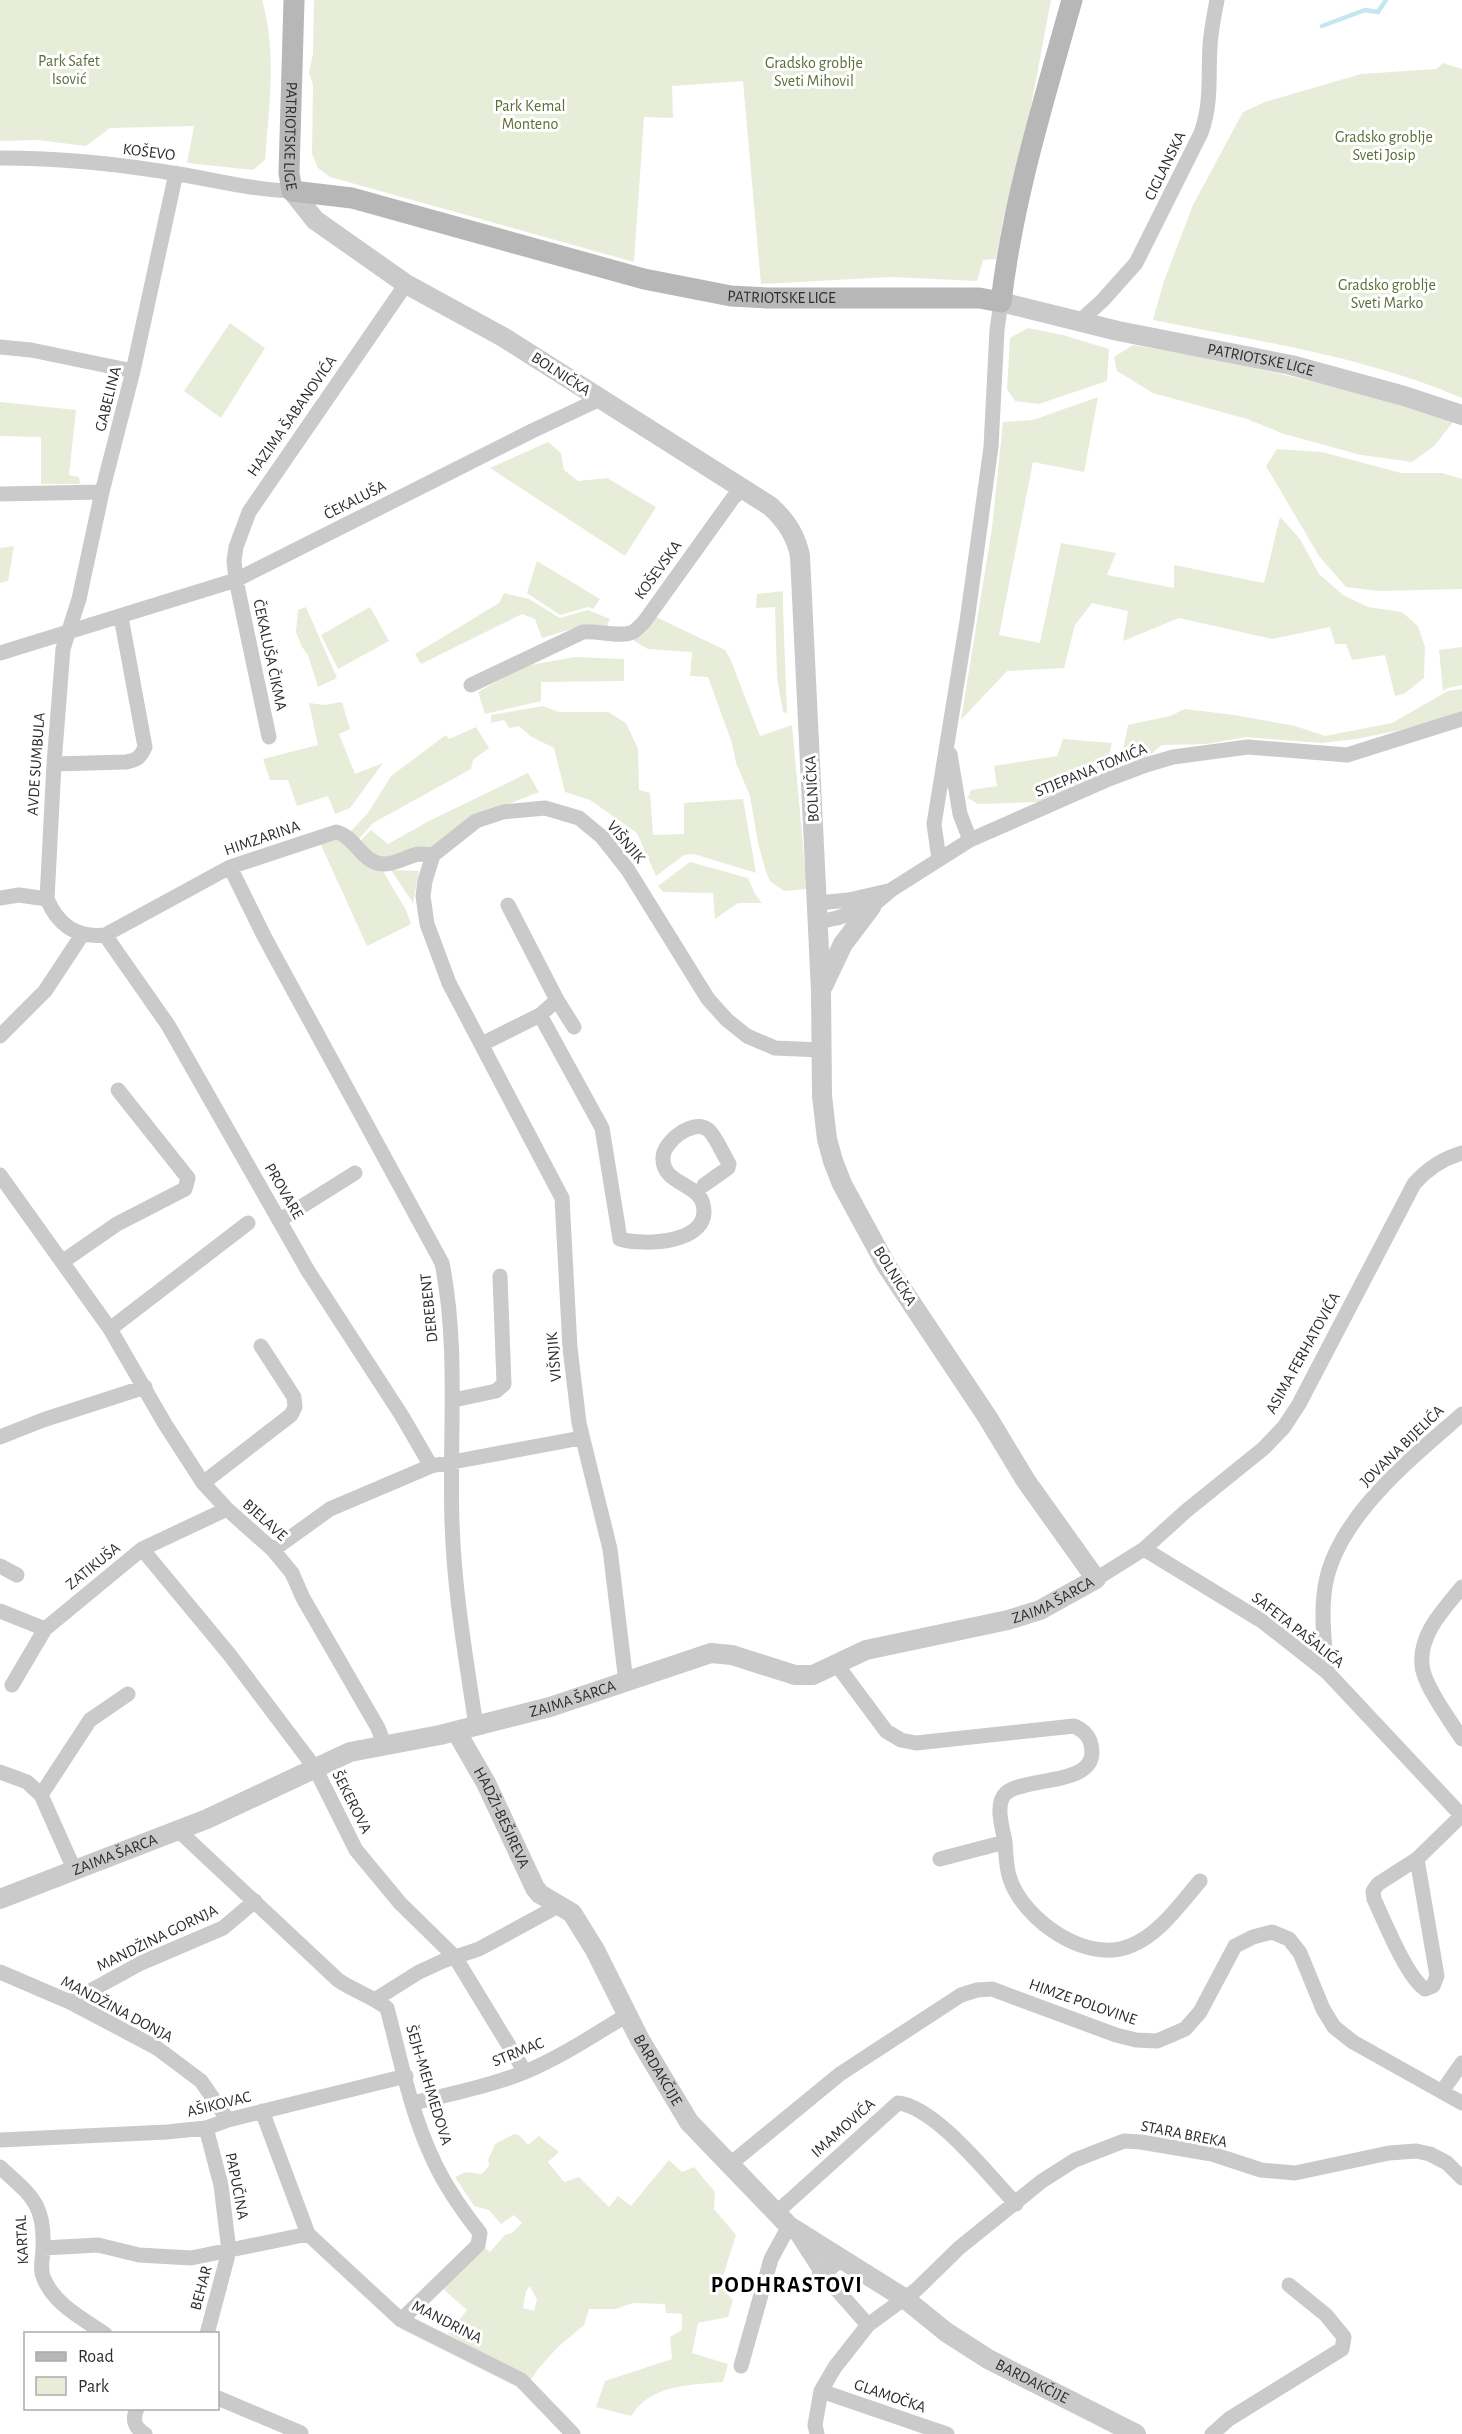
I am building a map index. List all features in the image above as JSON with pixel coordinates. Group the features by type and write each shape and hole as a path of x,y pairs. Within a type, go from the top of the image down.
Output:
{"main road":[{"name":"PATRIOTSKE LIGE","path":"294,0 289,173 291,191 351,198 644,279 731,296 979,298 1001,302"},
{"path":"1001,302 1006,263 1024,176 1072,0"}],"street":[{"name":"CIGLANSKA","path":"1080,321 1110,293 1136,263 1201,133 1210,102 1210,47 1217,0"},
{"name":"KOŠEVO","path":"0,158 82,162 176,173 268,190 291,191"},
{"name":"GABELINA","path":"68,632 79,599 102,492 133,371 176,173"},
{"name":"BOLNIČKA","path":"291,191 315,220 406,284 503,338 743,489 780,515 796,540 800,556 821,991 822,1104 833,1161 846,1191 886,1265 988,1418 1026,1480 1096,1579"},
{"name":"HAZIMA ŠABANOVIĆA","path":"236,580 234,561 236,547 249,512 406,284"},
{"name":"PATRIOTSKE LIGE","path":"1001,302 1118,331 1291,365 1404,396 1462,415"},
{"path":"939,859 934,824 990,447 997,330 1001,302"},
{"path":"0,348 31,350 133,371"},
{"name":"ČEKALUŠA","path":"0,652 121,617 236,580 600,399"},
{"name":"KOŠEVSKA","path":"471,685 583,632 622,634 633,632 644,622 733,498 743,489"},
{"path":"0,494 102,492"},
{"name":"ČEKALUŠA ČIKMA","path":"236,580 269,737"},
{"path":"54,764 126,762 136,760 145,747 121,617"},
{"name":"AVDE SUMBULA","path":"47,899 54,764 63,650 68,632"},
{"name":"STJEPANA TOMIĆA","path":"817,912 837,918 870,907 891,890 970,840 1109,778 1173,757 1248,747 1347,755 1462,719"},
{"path":"948,742 960,814 970,840"},
{"name":"VIŠNJIK","path":"626,1682 610,1549 581,1438 570,1348 562,1198 450,983 427,924 423,896 433,855 476,821 503,812 545,807 579,818 602,837 628,870 708,999 727,1020 747,1036 775,1048 821,1050"},
{"name":"HIMZARINA","path":"105,935 230,867 336,832 343,833 364,856 382,864 399,862 419,854 433,855"},
{"name":"DEREBENT","path":"230,867 270,949 442,1263 447,1287 454,1400 452,1521 458,1606 476,1726"},
{"name":"STJEPANA TOMIĆA","path":"817,912 849,900 891,890"},
{"path":"0,898 19,895 47,899 57,918 82,935 105,935"},
{"path":"508,905 556,1000 574,1027"},
{"path":"821,991 843,944 870,907"},
{"path":"0,1036 45,991 82,935"},
{"name":"PROVARE","path":"105,935 168,1025 308,1271 402,1416 431,1466"},
{"path":"482,1044 540,1015 556,1000"},
{"path":"540,1015 602,1128 620,1239 634,1244 676,1239 685,1236 700,1225 703,1218 703,1202 698,1193 669,1175 662,1161 664,1153 674,1138 689,1128 698,1126 705,1127 711,1133 729,1164 728,1168 704,1185"},
{"path":"62,1262 117,1224 184,1189 187,1184 188,1178 118,1090"},
{"name":"ASIMA FERHATOVIĆA","path":"1144,1549 1186,1511 1264,1449 1284,1427 1299,1404 1413,1184 1426,1171 1462,1153"},
{"path":"280,1220 355,1173"},
{"name":"BJELAVE","path":"0,1175 110,1329 165,1424 203,1483 227,1509 273,1550 292,1573 303,1598 378,1728 384,1744"},
{"path":"110,1329 248,1223"},
{"path":"454,1400 495,1391 504,1384 500,1276"},
{"path":"203,1483 291,1415 295,1407 294,1398 261,1346"},
{"path":"0,1437 43,1420 145,1388"},
{"name":"JOVANA BIJELIĆA","path":"1327,1672 1323,1595 1332,1563 1343,1540 1357,1516 1390,1478 1462,1414"},
{"path":"273,1550 330,1509 431,1466 581,1438"},
{"name":"ZATIKUŠA","path":"12,1685 45,1629 142,1550 227,1509"},
{"name":"ZAIMA ŠARCA","path":"0,1899 178,1831 350,1752 456,1731 550,1707 711,1653 732,1655 795,1675 813,1675 866,1650 1040,1611 1144,1549"},
{"name":"SAFETA PAŠALIĆA","path":"1144,1549 1262,1621 1327,1672 1462,1816 1417,1859 1378,1884 1373,1891 1374,1899 1404,1960 1418,1985 1425,1989 1432,1986 1437,1976 1417,1859"},
{"name":"ŠEKEROVA","path":"142,1550 229,1654 315,1768 357,1850 400,1903 455,1957 525,2072"},
{"path":"0,1566 16,1575"},
{"path":"1462,1587 1442,1611 1426,1636 1421,1665 1430,1688 1462,1739"},
{"path":"0,1611 45,1629"},
{"path":"837,1665 886,1731 901,1740 916,1743 1074,1726 1082,1729 1089,1739 1092,1752 1088,1765 1078,1773 1016,1788 1006,1793 1001,1802 1010,1878 1018,1895 1038,1918 1058,1935 1083,1947 1107,1952 1129,1947 1148,1937 1200,1881"},
{"path":"41,1795 90,1720 128,1694"},
{"name":"HADŽI-BEŠIREVA","path":"456,1731 486,1783 528,1876 540,1894 555,1902"},
{"path":"0,1772 27,1782 41,1795 74,1869"},
{"path":"178,1831 255,1900 338,1980 353,1990 376,1999 419,1972 479,1949 555,1902"},
{"path":"940,1859 1005,1842"},
{"name":"MANDŽINA GORNJA","path":"70,2002 141,1963 223,1928 255,1900"},
{"name":"BARDAKČIJE","path":"555,1902 572,1913 591,1944 627,2015 689,2122 787,2223 822,2273 868,2325"},
{"name":"HIMZE POLOVINE","path":"729,2165 840,2074 961,1995 977,1990 992,1989 1116,2035 1136,2040 1157,2041 1185,2030 1200,2012 1235,1946 1253,1937 1272,1932 1289,1939 1300,1953 1323,2009 1334,2027 1353,2042 1443,2090 1462,2103"},
{"name":"MANDŽINA DONJA","path":"0,1972 70,2002 166,2054 201,2081 228,2120"},
{"name":"ŠEJH-MEHMEDOVA","path":"376,1999 387,2008 413,2103 431,2156 460,2207 480,2233 477,2245 401,2320"},
{"name":"STRMAC","path":"413,2103 525,2072 627,2015"},
{"path":"1443,2090 1462,2063"},
{"name":"AŠIKOVAC","path":"0,2140 77,2138 206,2128 228,2120 406,2076"},
{"name":"IMAMOVIĆA","path":"787,2223 898,2103 905,2104 940,2124 1016,2204"},
{"name":"MANDRINA","path":"262,2112 308,2234 401,2320 521,2380 573,2434"},
{"name":"PAPUČINA","path":"206,2128 221,2184 230,2251"},
{"name":"STARA BREKA","path":"904,2298 959,2248 1042,2181 1075,2160 1124,2141 1212,2154 1261,2170 1294,2173 1389,2153 1416,2151 1430,2154 1447,2163 1462,2178"},
{"name":"KARTAL","path":"0,2167 16,2180 38,2205 43,2248 41,2265 43,2278 58,2302 102,2332"},
{"path":"741,2366 771,2259 787,2223"},
{"name":"BARDAKČIJE","path":"787,2223 838,2258 904,2298 946,2332 988,2359 1136,2434"},
{"path":"43,2248 98,2245 139,2255 169,2259 191,2258 308,2234"},
{"name":"BEHAR","path":"208,2332 230,2251"},
{"path":"822,2273 838,2258"},
{"path":"1212,2434 1229,2419 1342,2349 1344,2337 1334,2323 1289,2285"},
{"path":"817,2434 815,2425 821,2391 835,2367 868,2325 904,2298"},
{"name":"GLAMOČKA","path":"821,2391 947,2434"},
{"path":"219,2398 301,2433"},
{"path":"137,2410 133,2418 135,2425 145,2434"}],"green space":[{"name":"Park Safet Isović","path":"0,0 262,0 267,19 271,59 265,160 253,170 187,163 194,126 110,128 86,146 37,140 0,141"},
{"path":"314,0 1051,0 1018,175 1003,220 996,259 983,260 977,281 891,277 761,284 743,81 672,86 673,118 644,117 634,262 330,177 318,168 312,154 313,85 309,72 313,54"},
{"path":"1443,63 1462,69 1462,398 1425,383 1348,360 1153,320 1164,281 1193,205 1243,112 1265,102 1361,74 1436,69"},
{"path":"230,323 265,348 221,418 184,391"},
{"path":"1028,328 1063,335 1109,349 1107,381 1039,404 1015,401 1007,389 1010,338"},
{"path":"1133,345 1295,377 1454,421 1434,446 1412,462 1361,455 1284,434 1247,419 1153,393 1117,371 1114,357"},
{"path":"1098,397 1084,472 1033,462 999,635 1040,643 1061,543 1116,553 1107,575 1174,588 1174,565 1264,583 1280,517 1300,539 1319,574 1343,595 1368,607 1402,612 1418,626 1425,647 1424,678 1404,694 1395,696 1385,655 1352,660 1346,644 1335,644 1330,627 1272,639 1179,618 1123,641 1128,611 1092,603 1075,625 1064,668 1007,671 961,720 992,528 1003,422 1033,420"},
{"path":"0,402 76,410 69,475 79,477 80,484 41,484 41,437 0,436"},
{"path":"548,442 561,453 564,470 578,481 607,478 656,507 625,556 490,468"},
{"path":"1277,449 1322,452 1401,473 1442,473 1462,479 1462,589 1379,591 1346,587 1319,556 1266,466"},
{"path":"14,546 8,581 0,583 0,548"},
{"path":"537,561 600,599 593,609 588,607 560,615 527,593"},
{"path":"783,591 787,713 783,712 777,677 775,607 756,608 757,594"},
{"path":"504,593 529,599 560,618 588,610 610,619 607,626 588,624 542,638 535,619 522,614 421,664 415,654 499,603"},
{"path":"306,607 337,678 318,687 308,655 296,632 298,610"},
{"path":"370,607 389,641 338,669 321,635"},
{"path":"654,616 725,650 760,736 792,725 807,889 784,891 770,881 758,843 750,796 736,763 732,743 708,677 690,676 692,652 648,649 634,641"},
{"path":"1462,647 1462,685 1443,691 1439,650"},
{"path":"575,657 624,659 624,681 541,682 541,701 485,714 478,692 525,666"},
{"path":"1462,689 1462,713 1401,730 1322,743 1246,737 1207,744 1162,745 1145,759 1120,764 1128,725 1170,716 1185,709 1295,726 1325,736 1392,723 1448,691"},
{"path":"342,702 350,729 339,734 355,774 383,763 350,808 335,814 328,796 297,806 288,780 270,780 263,759 318,745 309,703 324,705"},
{"path":"543,706 559,712 608,712 626,723 638,749 639,790 650,793 653,835 684,834 684,803 743,799 756,873 694,854 684,855 656,876 637,833 590,800 565,792 554,748 530,736 519,726 509,728 504,720 491,723 491,715"},
{"path":"476,727 489,748 473,760 471,769 373,823 358,840 351,831 368,813 391,776 446,735 449,739"},
{"path":"1063,739 1112,743 1104,774 1040,802 978,804 968,798 971,790 997,786 994,766 1057,756"},
{"path":"528,773 539,792 476,817 432,851 398,859 370,856 358,843 371,830 388,844 429,821"},
{"path":"337,835 381,868 406,910 411,924 367,946 321,845"},
{"path":"690,862 748,878 762,903 738,903 715,919 713,893 663,892 658,886"},
{"path":"391,870 419,871 413,903"},
{"path":"514,2134 519,2135 528,2145 539,2136 559,2152 548,2162 564,2182 579,2177 609,2207 618,2196 631,2206 669,2160 682,2172 694,2167 715,2192 714,2209 736,2235 720,2286 733,2300 728,2317 698,2323 692,2353 728,2364 723,2382 672,2388 660,2392 639,2405 631,2416 596,2407 605,2381 672,2359 670,2337 682,2330 682,2314 666,2313 665,2304 633,2303 615,2309 589,2309 584,2325 558,2347 530,2381 448,2334 467,2310 443,2289 482,2245 490,2252 505,2235 512,2233 522,2223 514,2215 501,2224 489,2210 474,2206 455,2177 466,2172 482,2174 489,2166 488,2160 495,2144","holes":["530,2286 537,2300 534,2311 523,2308 526,2291"]}],"waterway":[{"path":"1322,26 1365,10 1378,12 1386,0"}],"district":[{"name":"PODHRASTOVI","path":"787,2285"}],"park label":[{"name":"Gradsko groblje Sveti Mihovil","path":"814,72"},
{"name":"Park Кemal Monteno","path":"530,115"},
{"name":"Gradsko groblje Sveti Josip","path":"1384,146"},
{"name":"Gradsko groblje Sveti Marko","path":"1387,294"}]}
